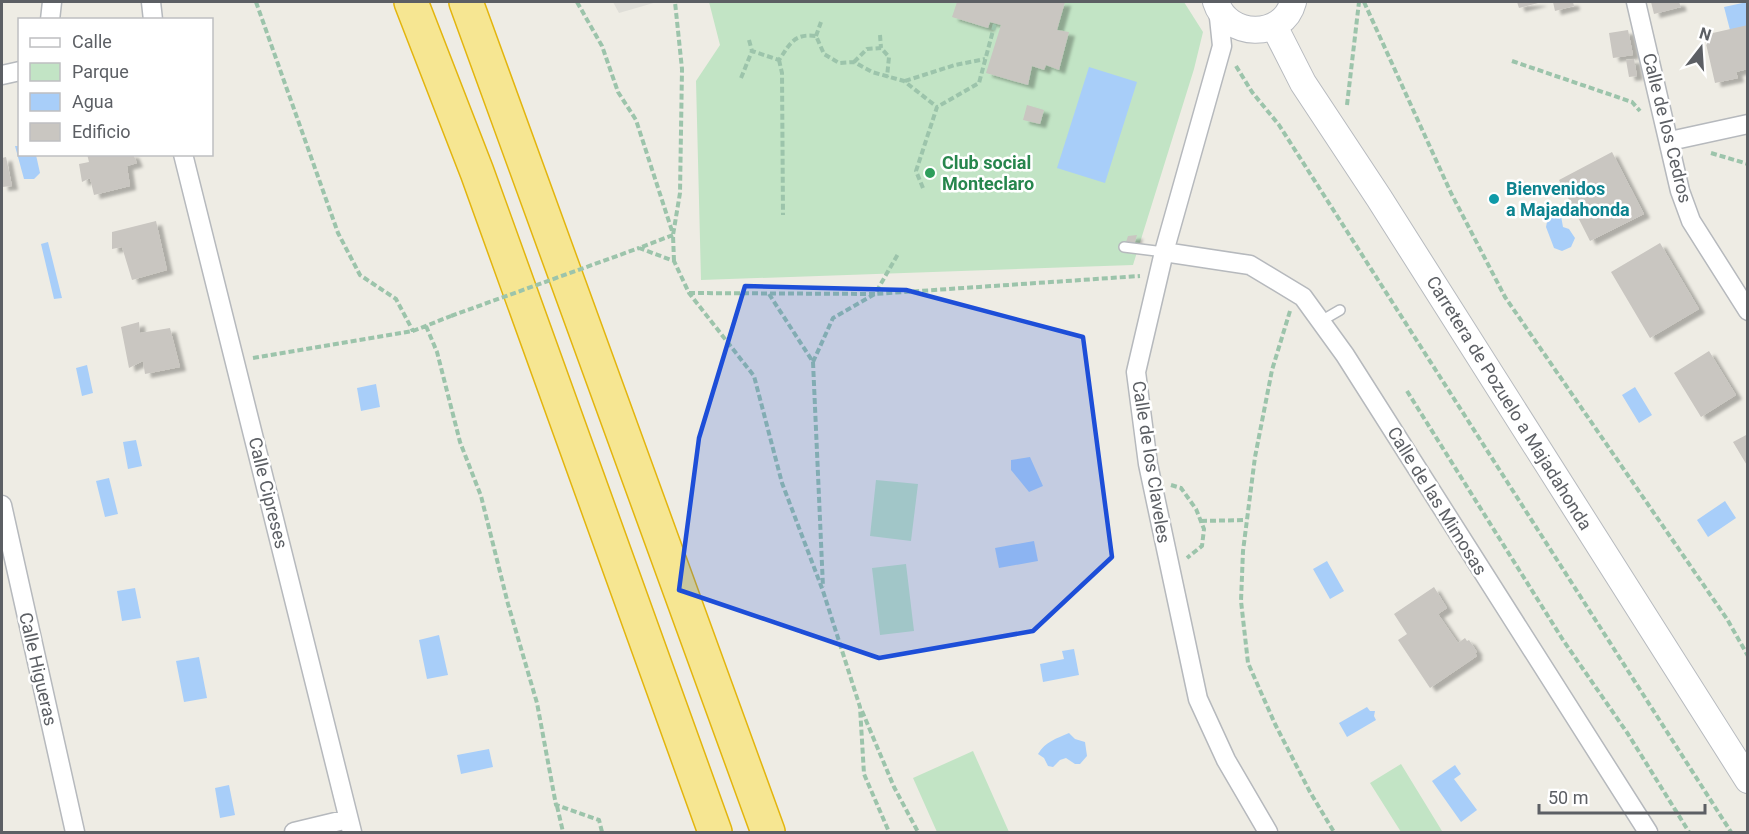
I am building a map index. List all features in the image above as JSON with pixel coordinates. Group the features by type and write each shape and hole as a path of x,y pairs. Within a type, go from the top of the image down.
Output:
{"highway":[{"path":"411,2 477,172 715,832"},
{"path":"466,2 768,832"}],"street":[{"path":"50,18 52,2"},
{"path":"151,2 153,18"},
{"path":"1217,4 1226,19 1244,29 1262,30 1274,26 1284,18 1293,2"},
{"name":"Calle de los Cedros","path":"1636,2 1680,191 1690,221 1748,310"},
{"name":"Calle de los Claveles","path":"1217,4 1222,46 1164,252 1136,372 1151,477 1198,699 1226,760 1268,832"},
{"name":"Carretera de Pozuelo a Majadahonda","path":"1274,26 1303,83 1332,125 1748,780"},
{"path":"1222,46 1244,29"},
{"path":"2,75 18,71"},
{"path":"1670,141 1748,124"},
{"name":"Calle Cipreses","path":"184,156 350,826"},
{"name":"Calle de las Mimosas","path":"1164,252 1251,264 1303,297 1345,356 1648,832"},
{"name":"Calle Higueras","path":"2,505 75,832"},
{"path":"294,832 350,826"}],"lane":[{"path":"1124,248 1164,252"},
{"path":"1321,321 1340,310"}],"path":[{"path":"256,2 338,233 360,275 396,299 413,331"},
{"path":"577,2 602,46 618,92 636,120 673,235"},
{"path":"675,2 682,69 680,193 673,235 674,261 689,293 754,376 782,483 823,591 860,707 894,787 918,832"},
{"path":"1332,125 1345,117 1359,2"},
{"path":"1364,2 1451,193 1505,297 1727,619 1748,656"},
{"path":"821,22 816,36 824,54 839,63 854,62 872,72 904,81 937,106"},
{"path":"922,188 916,171 937,106 979,83 995,23"},
{"path":"783,216 782,73 779,60 792,41 804,34 816,36"},
{"path":"880,35 881,48 889,57 887,77"},
{"path":"741,78 752,51 749,40"},
{"path":"1222,46 1252,92 1279,125 1731,832"},
{"path":"854,62 867,49 881,48"},
{"path":"752,51 779,60"},
{"path":"904,81 934,69 985,59"},
{"path":"1512,61 1632,102 1670,141 1748,164"},
{"path":"236,361 413,331 673,235"},
{"path":"639,248 674,261"},
{"path":"823,591 813,362 833,318 875,294 898,254"},
{"path":"689,293 875,294 1124,275 1158,276"},
{"path":"1297,293 1285,323 1272,370 1255,457 1246,520 1241,601 1248,663 1280,734 1334,832"},
{"path":"769,294 813,362"},
{"path":"426,326 437,352 460,441 481,496 508,604 537,703 563,832"},
{"path":"1407,392 1563,640 1628,734 1689,832"},
{"path":"1151,477 1181,488 1196,509 1204,529 1202,546 1187,558 1169,565"},
{"path":"1201,521 1246,520"},
{"path":"860,707 864,774 890,832"},
{"path":"556,805 599,820 602,832"}],"highlighted area":[{"path":"745,286 906,290 1083,337 1112,557 1033,631 879,658 679,590 699,438"}],"shaded area":[{"path":"613,2 657,2 619,13"}],"green space":[{"name":"Club social Monteclaro","path":"709,2 1184,2 1203,32 1194,69 1133,265 701,280 696,81 720,45"},
{"path":"876,480 918,484 911,541 870,536"},
{"path":"906,564 914,631 880,635 872,568"},
{"path":"973,751 1009,832 937,832 913,778"},
{"path":"1401,764 1442,831 1401,832 1370,783"}],"water":[{"path":"1747,2 1747,26 1730,30 1724,7"},
{"path":"1089,67 1137,82 1105,183 1057,168"},
{"path":"15,146 18,146 18,156 36,156 40,173 34,179 24,179"},
{"path":"1554,214 1561,216 1563,227 1569,229 1575,238 1571,247 1562,251 1554,248 1546,227 1548,217"},
{"path":"48,242 62,298 54,299 41,244"},
{"path":"87,365 93,393 82,396 76,368"},
{"path":"376,384 380,407 361,411 357,388"},
{"path":"1635,387 1652,415 1639,423 1622,395"},
{"path":"136,440 142,466 128,469 123,442"},
{"path":"1030,457 1043,486 1029,492 1011,470 1011,460"},
{"path":"109,478 118,514 105,517 96,481"},
{"path":"1725,501 1736,518 1708,537 1697,520"},
{"path":"1034,541 1038,561 999,568 995,548"},
{"path":"1327,561 1344,591 1330,599 1313,569"},
{"path":"135,588 141,618 122,621 117,591"},
{"path":"439,635 448,675 427,679 419,640"},
{"path":"1074,649 1079,675 1043,682 1040,664 1064,659 1062,651"},
{"path":"199,657 207,698 184,702 176,661"},
{"path":"1367,707 1370,711 1375,711 1376,720 1347,737 1339,723"},
{"path":"1069,733 1075,739 1085,742 1087,756 1080,764 1075,764 1066,758 1053,767 1048,766 1044,758 1038,754 1048,743"},
{"path":"489,749 493,767 461,774 457,755"},
{"path":"1455,765 1461,774 1454,779 1477,810 1461,822 1432,781"},
{"path":"229,785 235,815 220,818 215,788"}],"building":[{"path":"957,2 1065,2 1057,30 1069,32 1059,70 1046,65 1044,70 1032,66 1028,85 986,73 1001,25 990,22 988,28 952,17"},
{"path":"1517,2 1542,2 1519,8"},
{"path":"1553,2 1573,2 1574,6 1555,11"},
{"path":"1651,2 1679,2 1681,7 1654,14"},
{"path":"1748,25 1748,69 1736,72 1738,78 1715,83 1704,35"},
{"path":"1628,30 1633,55 1613,58 1609,33"},
{"path":"1634,59 1637,76 1629,77 1626,60"},
{"path":"1027,105 1044,110 1040,124 1023,120"},
{"path":"1612,152 1644,214 1590,241 1559,180"},
{"path":"88,156 134,156 137,163 127,166 130,186 94,195 90,178 82,182 79,164 89,162"},
{"path":"6,157 12,186 2,187 2,158"},
{"path":"156,221 167,270 132,280 122,247 112,249 112,232"},
{"path":"1137,235 1134,245 1126,242 1128,236"},
{"path":"1660,243 1699,309 1650,338 1611,272"},
{"path":"139,322 140,333 170,328 180,367 145,374 143,361 129,368 121,327"},
{"path":"1709,351 1736,395 1701,417 1674,373"},
{"path":"1748,434 1748,467 1733,442"},
{"path":"1434,587 1447,608 1438,614 1458,643 1465,638 1469,640 1477,656 1430,688 1398,640 1407,634 1394,614"}],"place":[{"name":"Club social Monteclaro","path":"930,173"},
{"name":"Bienvenidos a Majadahonda","path":"1494,199"}]}
